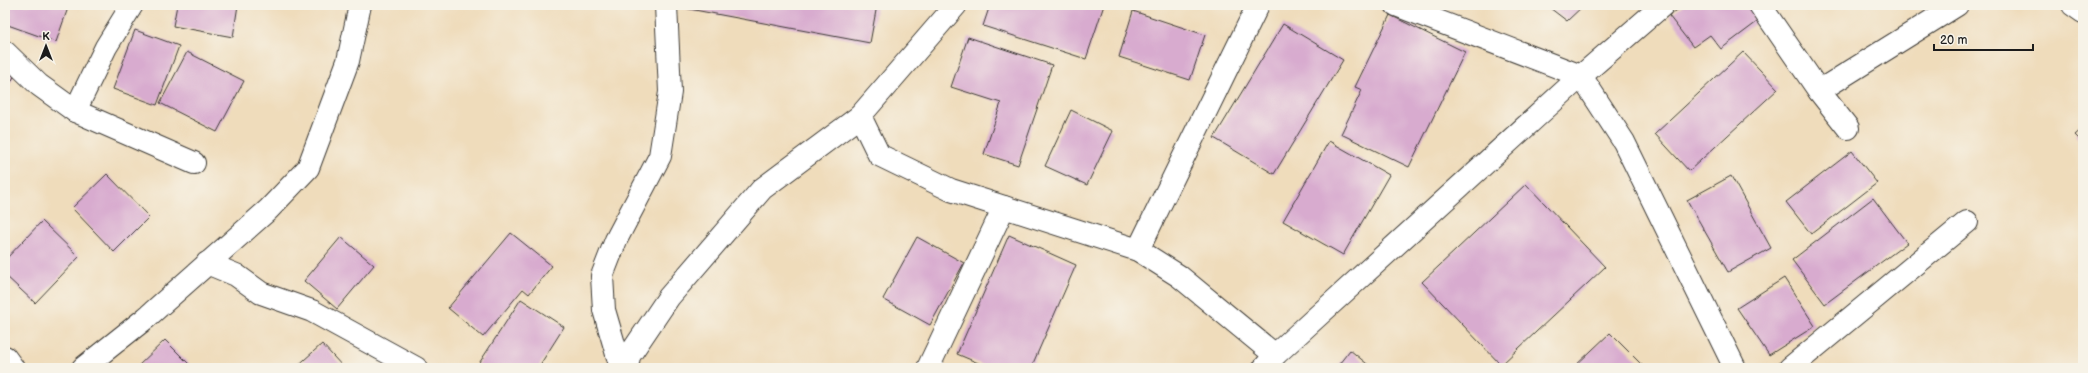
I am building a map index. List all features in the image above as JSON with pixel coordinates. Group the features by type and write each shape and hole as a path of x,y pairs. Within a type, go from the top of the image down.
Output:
{"street":[{"path":"75,111 106,47 132,5"},
{"path":"82,368 146,318 268,210 308,168 348,62 360,5"},
{"path":"621,368 604,310 602,276 616,240 660,156 670,92 666,5"},
{"path":"627,368 629,356 669,297 762,189 860,116 956,5"},
{"path":"1138,250 1258,5"},
{"path":"1396,5 1581,76 1624,142 1735,368"},
{"path":"860,116 880,155 951,190 1138,250 1179,276 1269,361 1581,76 1663,5"},
{"path":"1760,5 1819,90 1848,128"},
{"path":"1819,90 1957,5"},
{"path":"2073,5 2083,12"},
{"path":"5,52 39,85 75,111 194,163"},
{"path":"928,368 1004,207"},
{"path":"1790,368 1967,222"},
{"path":"207,263 236,275 261,293 312,311 416,368"},
{"path":"5,357 13,368"}],"building":[{"path":"7,5 69,5 56,42 5,24"},
{"path":"177,5 238,5 233,37 173,26"},
{"path":"685,5 877,5 870,43 684,8"},
{"path":"990,5 1104,5 1086,59 983,26"},
{"path":"1546,5 1584,5 1567,21"},
{"path":"1684,5 1750,5 1761,19 1721,49 1710,35 1693,47 1669,16"},
{"path":"1133,11 1205,35 1190,80 1119,57"},
{"path":"1390,15 1465,52 1409,167 1341,134 1362,90 1355,87"},
{"path":"1283,24 1343,60 1274,174 1214,138"},
{"path":"135,30 179,46 157,105 113,89"},
{"path":"968,37 1052,65 1018,165 984,154 1001,103 951,87"},
{"path":"187,52 244,81 217,132 160,103"},
{"path":"1743,52 1778,89 1689,171 1655,134"},
{"path":"5,69 15,75 5,92"},
{"path":"1071,110 1113,131 1087,185 1045,166"},
{"path":"2083,128 2083,143 2075,135"},
{"path":"1329,141 1389,175 1343,255 1283,221"},
{"path":"1852,151 1877,183 1811,234 1786,202"},
{"path":"107,174 149,217 114,252 72,208"},
{"path":"1731,176 1771,248 1728,272 1687,200"},
{"path":"1526,184 1605,267 1501,365 1422,282"},
{"path":"1873,198 1907,243 1825,304 1792,260"},
{"path":"42,221 79,257 35,303 5,275 5,260"},
{"path":"511,233 552,266 529,294 523,289 483,337 448,308"},
{"path":"1009,235 1076,265 1031,368 990,368 957,354"},
{"path":"341,237 374,265 337,309 304,281"},
{"path":"917,237 964,263 930,325 883,299"},
{"path":"1784,278 1815,326 1769,355 1737,308"},
{"path":"521,299 564,327 538,368 476,368"},
{"path":"1610,333 1645,368 1573,368"},
{"path":"165,340 193,368 136,368"},
{"path":"322,344 344,368 295,368"},
{"path":"1350,350 1372,368 1336,368"}]}
